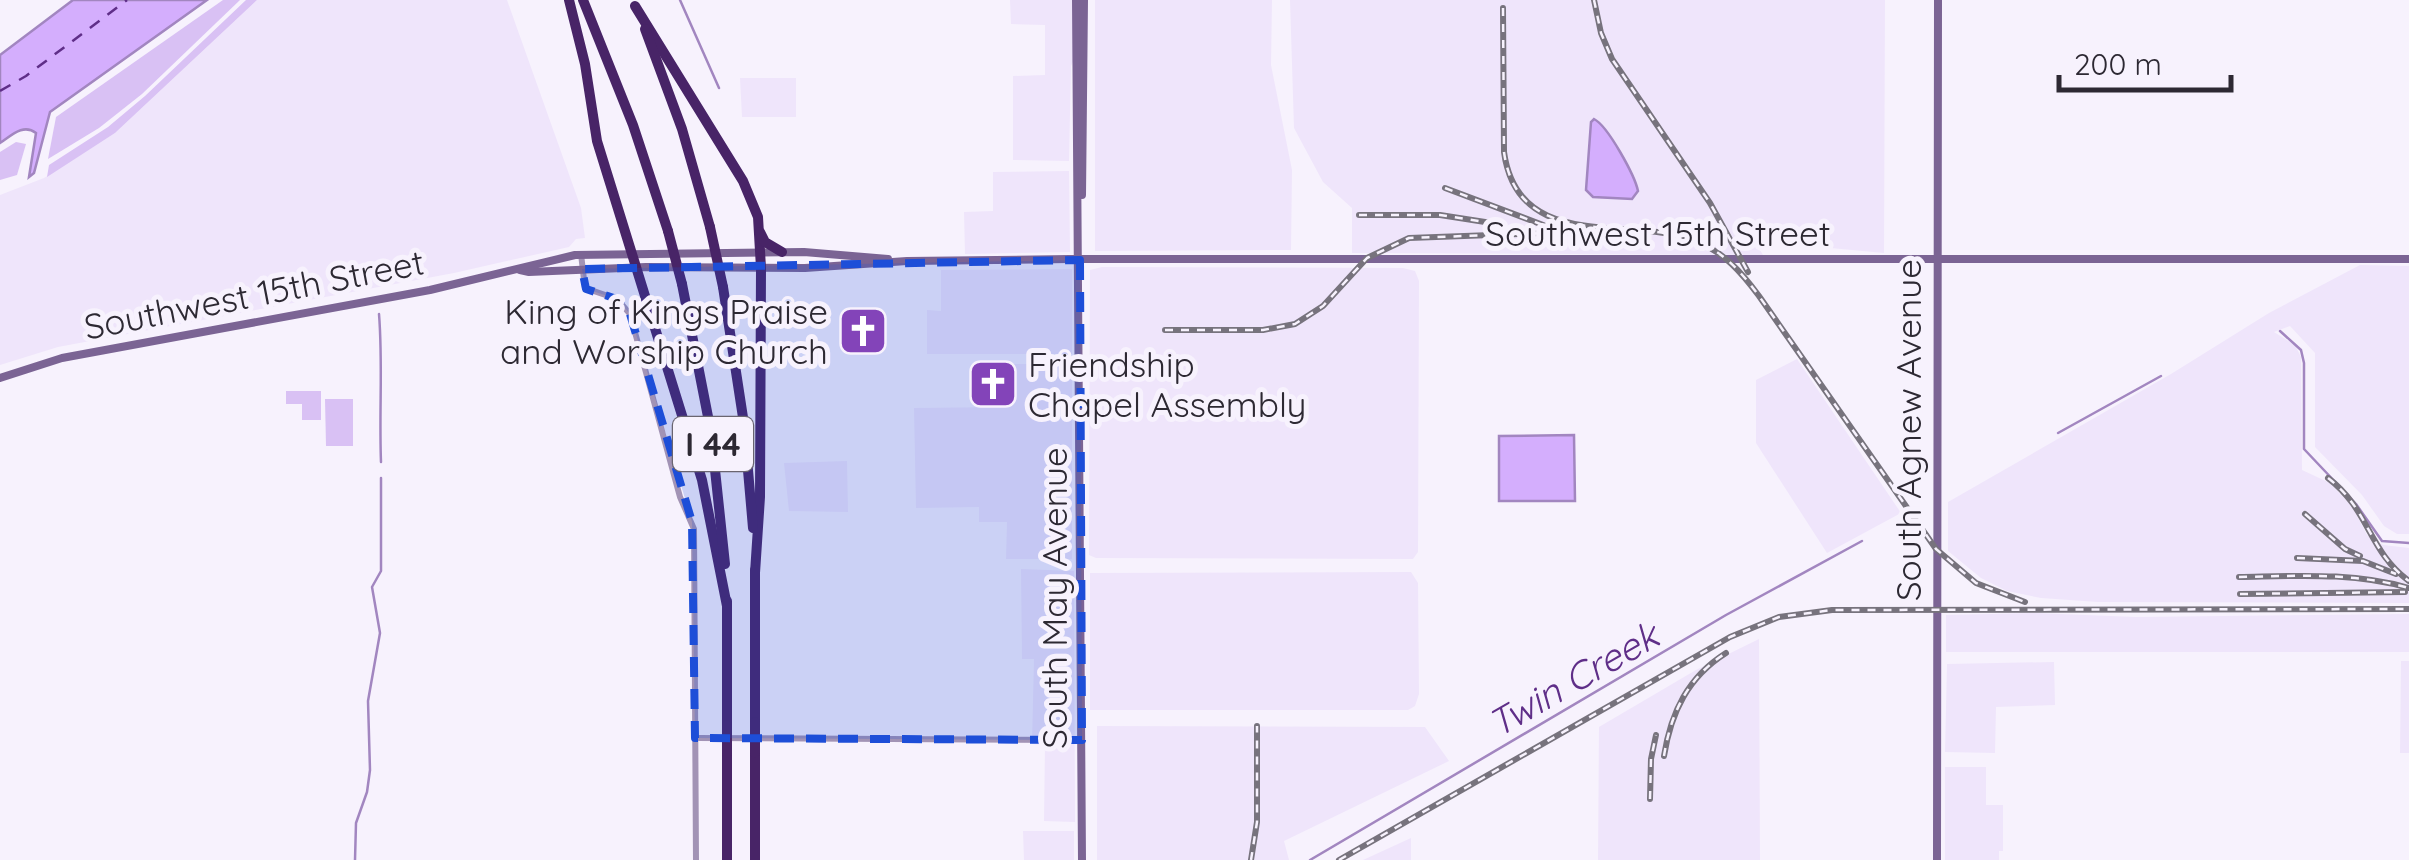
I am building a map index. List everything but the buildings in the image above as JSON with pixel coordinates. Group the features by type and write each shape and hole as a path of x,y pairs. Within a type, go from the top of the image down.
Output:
{"highway":[{"path":"569,0 586,64 597,141 702,480 727,606"},
{"name":"I 44","path":"583,0 633,125 668,231 712,432 727,606 728,860"},
{"path":"634,3 748,191 759,231 760,497 755,573"},
{"name":"I 44","path":"634,3 677,114 710,227 744,424 755,573 755,860"},
{"path":"759,231 765,242 782,252"}],"main road":[{"name":"South May Avenue","path":"1076,0 1082,860"},
{"name":"South May Avenue","path":"1080,217 1084,177 1084,0"},
{"name":"South Agnew Avenue","path":"1936,860 1938,0"},
{"name":"Southwest 15th Street","path":"520,270 527,264 581,254 804,252 907,261"},
{"path":"804,252 805,268"},
{"name":"Southwest 15th Street","path":"0,378 62,358 520,270 805,268 907,261 2409,259"}],"street":[{"path":"581,254 586,289 613,296 630,314 680,497 692,522 696,860"},
{"path":"695,738 1082,740"}],"highlighted area":[{"path":"1080,260 1082,740 695,738 692,522 630,314 617,299 586,289 582,269"}],"shaded area":[{"path":"73,0 207,0 50,112 34,173 29,177 36,133 22,130 0,143 0,55"},
{"path":"223,0 240,0 142,94 99,128 48,159 56,117"},
{"path":"246,0 257,0 115,133 47,177 49,165 108,127"},
{"path":"257,0 507,0 581,208 585,238 576,239 569,247 454,273 58,347 0,365 0,195 44,178 115,133"},
{"path":"1010,0 1074,0 1069,161 1013,160 1013,76 1045,75 1045,25 1011,24"},
{"path":"1095,0 1272,0 1271,65 1292,170 1291,250 1095,251"},
{"path":"1290,0 1885,0 1884,253 1788,244 1748,230 1763,255 1352,253 1352,208 1323,182 1294,128"},
{"path":"740,78 796,78 796,117 742,117"},
{"path":"1594,119 1613,141 1632,174 1638,191 1632,199 1593,197 1586,190"},
{"path":"16,142 26,144 17,175 0,180 0,152"},
{"path":"1069,171 1070,252 965,254 964,212 993,211 993,172"},
{"path":"2360,265 2409,266 2409,534 2397,534 2384,526 2362,495 2315,447 2315,353 2290,326 2274,332 2295,345 2301,357 2302,470 2330,483 2352,506 2367,535 2383,545 2409,548 2409,603 2098,602 2041,598 2007,591 1981,578 1948,551 1948,502 2269,313"},
{"path":"1102,267 1415,271 1419,281 1418,552 1413,559 1089,555 1090,270"},
{"path":"1072,269 1072,354 927,354 927,310 941,311 941,270"},
{"path":"1797,359 1901,513 1827,553 1756,443 1756,380"},
{"path":"1006,364 1072,364 1072,559 1006,559 1007,522 979,522 979,507 916,508 914,408 1005,407"},
{"path":"286,391 321,391 321,420 302,420 302,404 286,404"},
{"path":"325,399 353,399 353,446 326,446"},
{"path":"1574,435 1575,501 1499,501 1499,436"},
{"path":"847,461 848,512 789,511 784,463"},
{"path":"1021,569 1074,571 1075,822 1044,821 1045,745 1032,744 1034,659 1022,659"},
{"path":"1411,572 1418,583 1419,694 1415,706 1408,710 1090,710 1090,573"},
{"path":"2409,614 2409,652 1946,652 1946,615 2136,617"},
{"path":"1759,639 1760,860 1598,860 1599,727 1696,670"},
{"path":"2401,661 2409,661 2409,753 2400,753"},
{"path":"2054,662 2055,705 1996,707 1995,753 1945,752 1947,664"},
{"path":"1097,726 1425,727 1449,761 1284,841 1289,860 1097,860"},
{"path":"1945,767 1986,767 1986,805 2003,805 2003,851 1999,851 1999,860 1945,860"},
{"path":"1023,831 1074,831 1074,860 1024,860"},
{"path":"1411,838 1411,860 1363,860"}],"waterway":[{"path":"680,0 719,88"},
{"path":"379,314 381,462"},
{"name":"Twin Creek","path":"2280,331 2301,350 2304,363 2304,449 2356,504 2382,541 2409,543"},
{"name":"Twin Creek","path":"2058,433 2161,376"},
{"path":"355,860 356,823 370,770 368,701 380,633 372,587 381,571 381,478"},
{"name":"Twin Creek","path":"1310,860 1726,615 1862,541"}],"ferry route":[{"path":"0,91 127,0"}],"railway":[{"path":"1594,0 1612,59 1710,203 1748,272"},
{"path":"1503,8 1504,152 1514,184 1531,205 1554,218 1581,225 1670,234 1696,241 1724,257 1759,296 1936,549 1976,583 2025,602"},
{"path":"1445,188 1551,228"},
{"path":"1359,215 1440,215 1498,224"},
{"path":"1165,330 1263,330 1295,324 1323,306 1367,258 1409,238 1574,232"},
{"path":"2328,478 2353,503 2385,557 2409,581"},
{"path":"2305,514 2345,549 2360,556"},
{"path":"2297,558 2363,561 2396,574"},
{"path":"2239,577 2346,577 2409,588"},
{"path":"2240,594 2405,592"},
{"path":"1339,860 1730,637 1779,617 1832,610 2409,609"},
{"path":"1664,756 1683,697 1701,673 1726,653"},
{"path":"1251,860 1257,822 1257,726"},
{"path":"1650,799 1656,735"}],"place":[{"name":"King of Kings Praise and Worship Church","path":"863,331"},
{"name":"Friendship Chapel Assembly","path":"993,384"}]}
